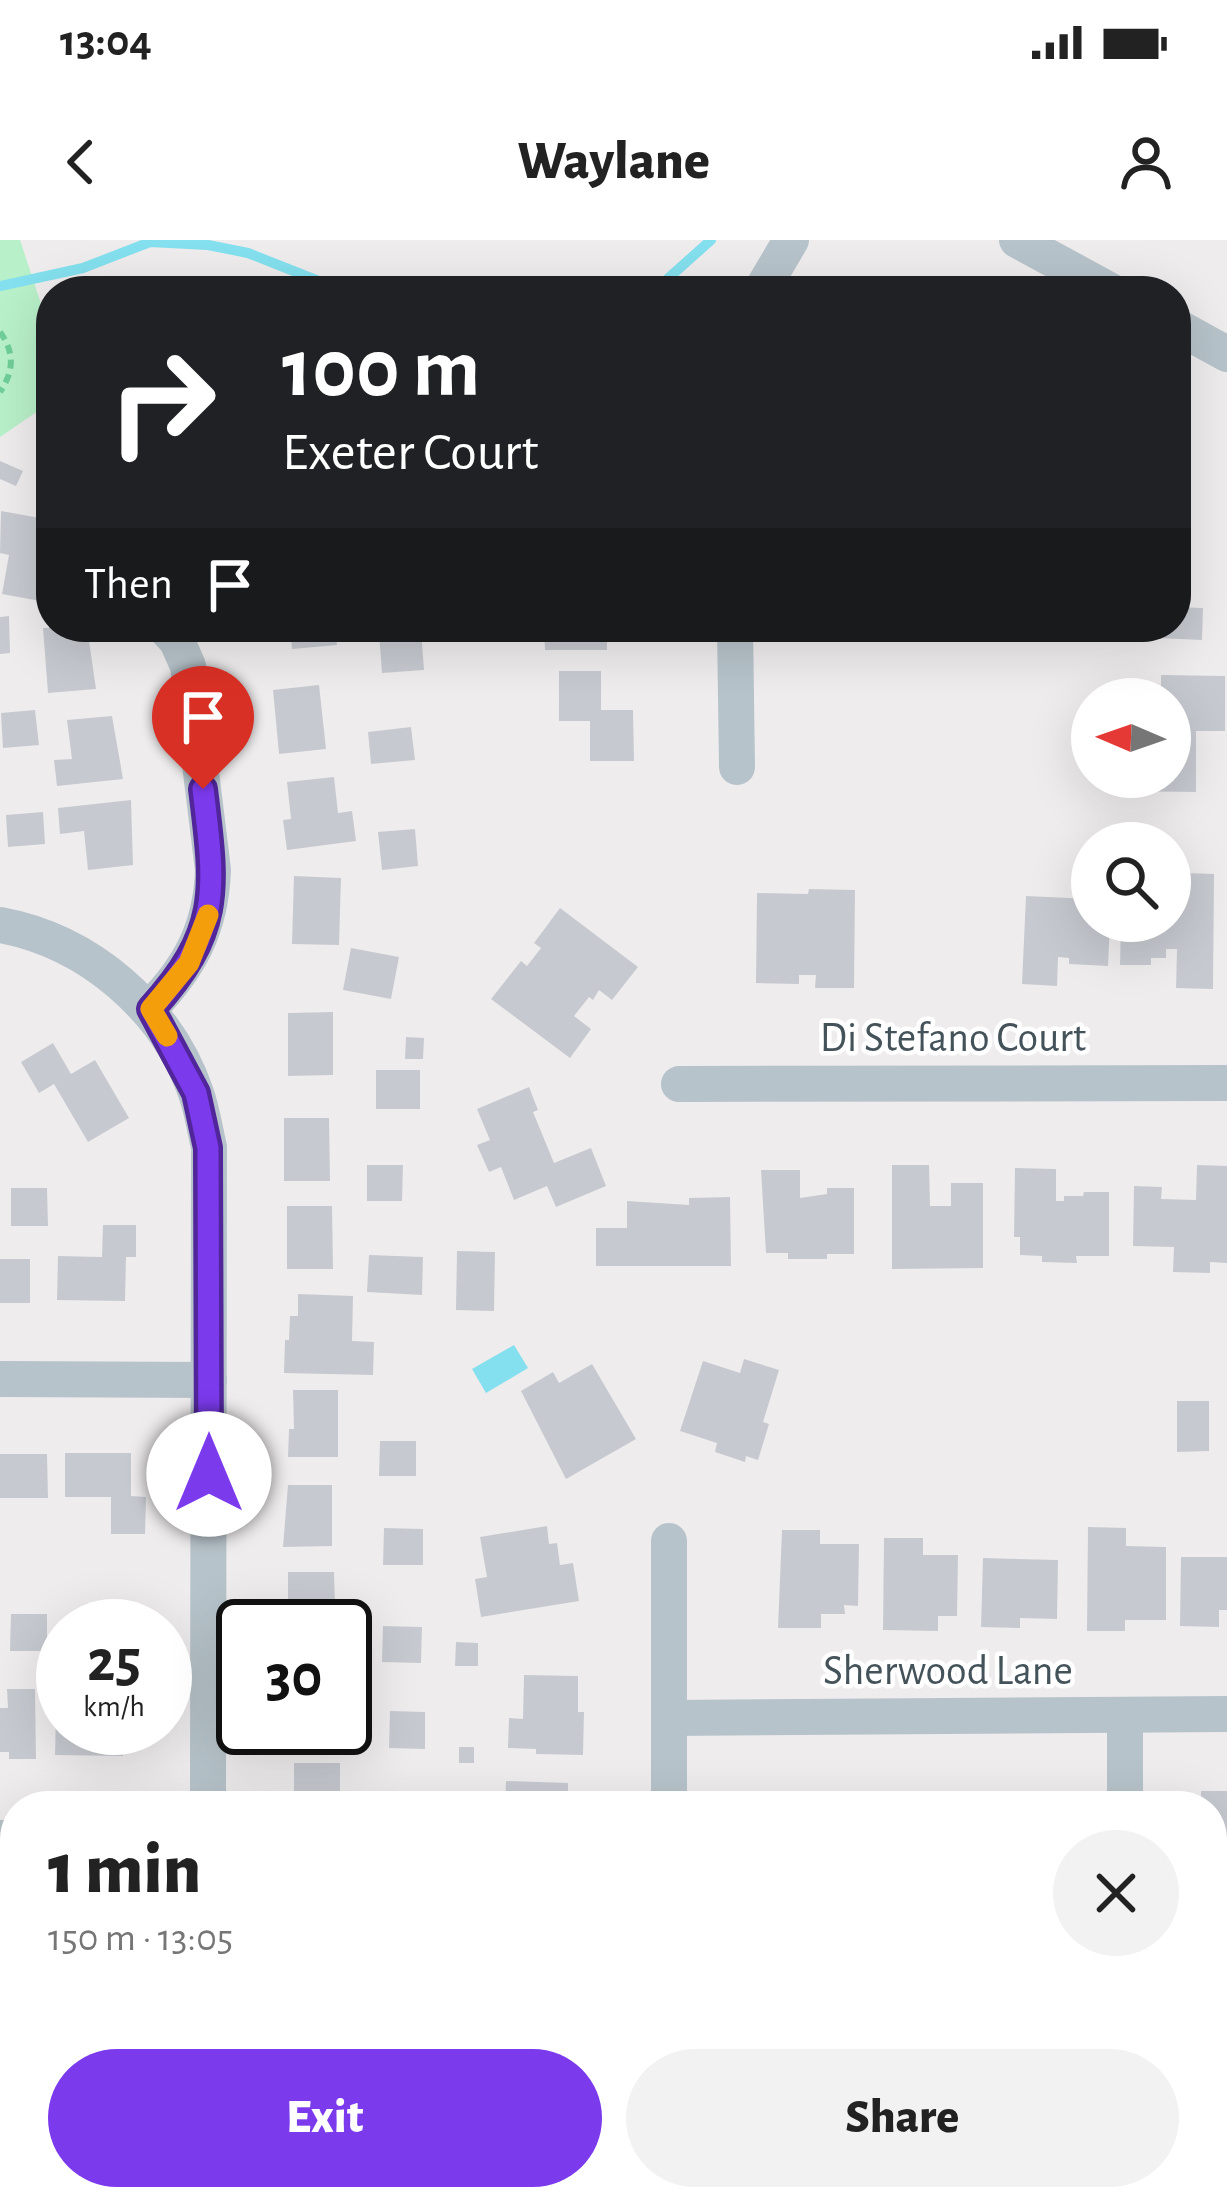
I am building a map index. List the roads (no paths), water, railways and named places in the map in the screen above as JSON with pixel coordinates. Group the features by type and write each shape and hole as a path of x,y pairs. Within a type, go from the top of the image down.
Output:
{"street":[{"path":"769,276 791,240"},
{"path":"1017,240 1083,276"},
{"path":"1191,334 1227,354"},
{"path":"151,1009 189,963 212,900 213,870 188,666 177,642"},
{"path":"188,666 197,642"},
{"path":"735,642 737,767"},
{"path":"0,925 85,958 151,1009 196,1093 208,1148 208,1791"},
{"name":"Di Stefano Court","path":"679,1084 1227,1083"},
{"path":"0,1378 209,1380"},
{"path":"669,1541 669,1791"},
{"name":"Sherwood Lane","path":"669,1718 1227,1714"},
{"path":"1125,1715 1125,1791"}],"water":[{"path":"514,1345 528,1368 486,1393 472,1369"}],"waterway":[{"path":"671,276 711,240"},
{"path":"46,276 83,268 150,242 248,253 306,276"},
{"path":"0,286 36,278"}]}
